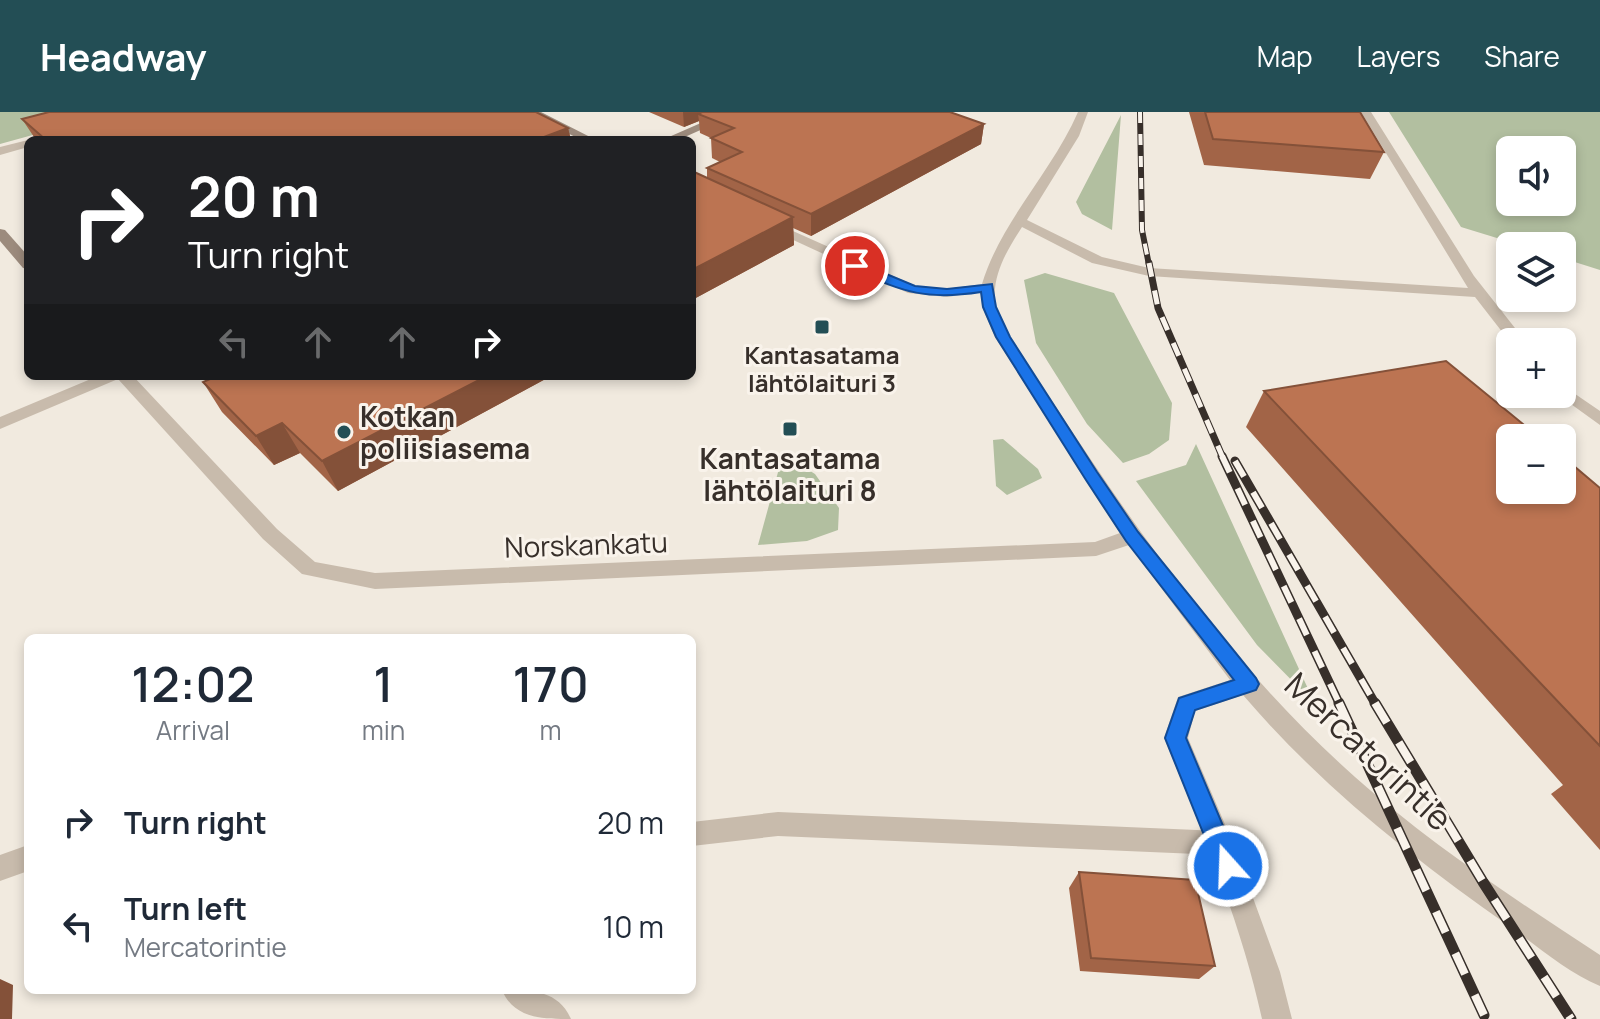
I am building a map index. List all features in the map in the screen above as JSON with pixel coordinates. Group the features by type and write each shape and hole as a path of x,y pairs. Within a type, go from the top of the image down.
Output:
{"main road":[{"path":"532,112 582,136"},
{"path":"678,136 736,112"},
{"path":"0,233 24,260"}],"street":[{"path":"760,221 882,279 913,290 947,293 988,287 997,256 1021,222 1083,112"},
{"path":"1366,112 1479,293 1507,328"},
{"path":"0,151 24,144"},
{"path":"1021,222 1097,260 1149,272 1479,293"},
{"name":"Mercatorintie","path":"988,287 989,307 1003,337 1132,536 1249,684 1314,756 1400,832 1490,899 1600,972"},
{"path":"0,423 102,380"},
{"name":"Norskankatu","path":"128,380 270,534 309,569 375,581 1096,549 1132,536"},
{"path":"1576,401 1600,419"},
{"path":"1249,684 1186,704 1176,738 1220,843 1266,972 1277,1019"},
{"path":"696,834 778,824 1220,843"},
{"path":"0,868 24,859"},
{"path":"521,994 553,1019"}],"green space":[{"path":"0,112 116,112 24,136 0,144"},
{"path":"1389,112 1600,112 1600,270 1576,262 1576,232 1496,232 1496,238 1461,227"},
{"path":"1121,115 1112,230 1082,214 1076,202"},
{"path":"1045,273 1114,293 1172,403 1169,440 1149,454 1123,463 1087,424 1036,343 1024,280"},
{"path":"1003,439 1038,469 1042,478 1007,495 996,486 993,440"},
{"path":"1196,444 1315,704 1257,645 1136,481 1186,465"},
{"path":"783,454 815,474 839,508 838,530 807,541 758,545"}],"building":[{"path":"49,112 536,112 568,128 547,136 41,136 22,119"},
{"path":"950,112 984,124 811,214 707,168 742,152 711,138 734,128 698,114"},
{"path":"1205,112 1360,112 1384,152 1213,139"},
{"path":"696,173 793,217 696,268"},
{"path":"1446,361 1496,402 1496,408 1503,408 1523,424 1496,424 1496,504 1576,504 1576,468 1600,488 1600,746 1264,391"},
{"path":"479,380 322,461 282,423 256,436 203,382"},
{"path":"1079,872 1195,880 1215,966 1091,958"}],"railway":[{"path":"1140,112 1142,230 1149,265"},
{"path":"1149,263 1158,308 1223,458"},
{"path":"1222,456 1340,705"},
{"path":"1235,461 1376,705"},
{"path":"1339,703 1484,1015"},
{"path":"1375,703 1483,882 1571,1019"}],"place":[{"name":"Kantasatama lähtölaituri 3","path":"822,327"},
{"name":"Kantasatama lähtölaituri 8","path":"790,429"},
{"name":"Kotkan poliisiasema","path":"344,432"}],"route":[{"path":"855,266 913,290 947,293 988,287 989,307 1003,337 1092,476 1132,536 1249,684 1186,704 1176,738 1228,866"}]}
